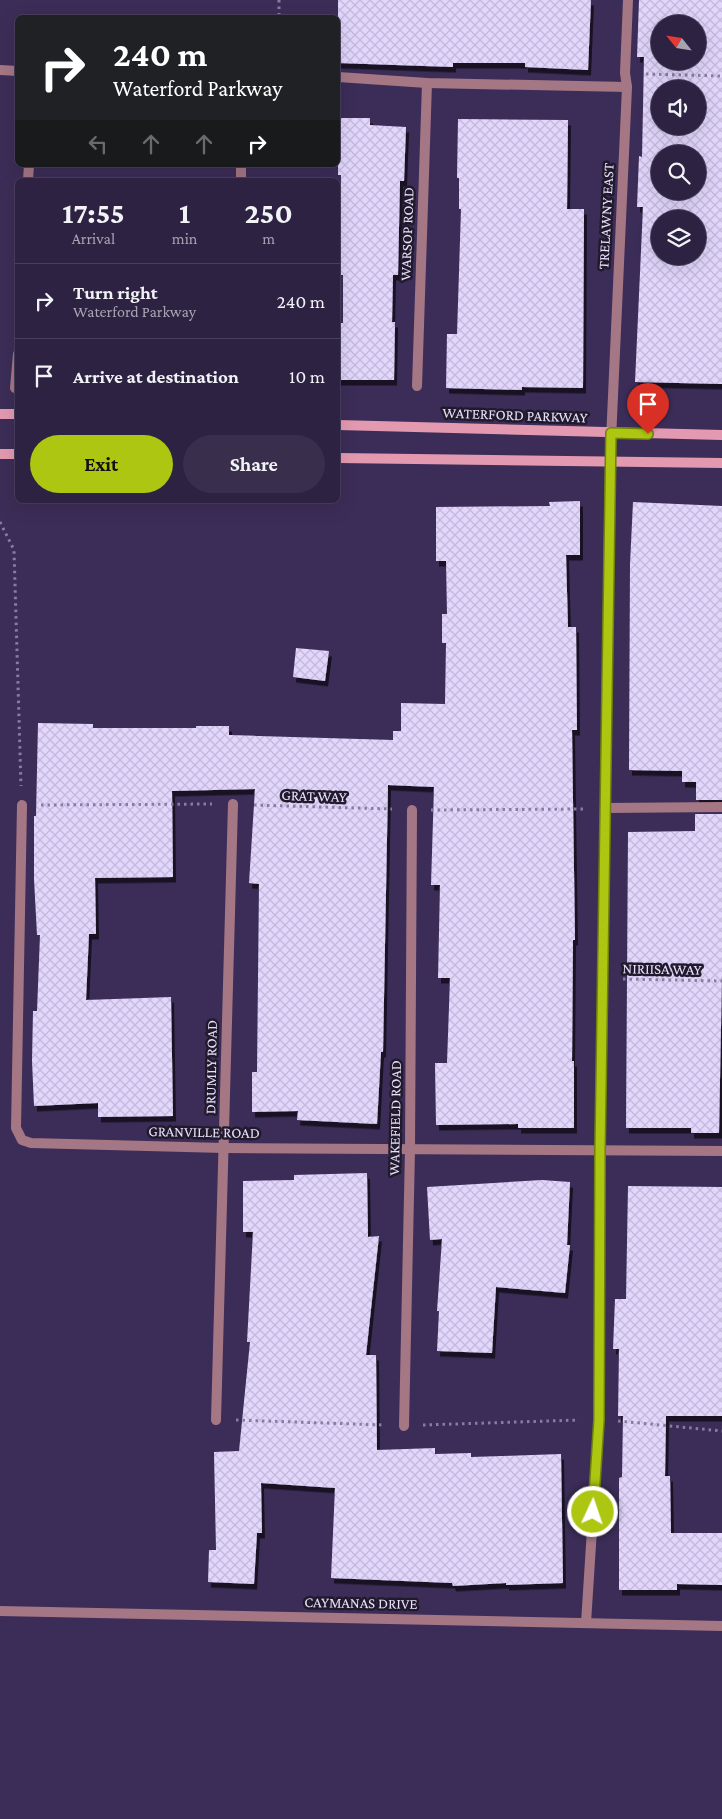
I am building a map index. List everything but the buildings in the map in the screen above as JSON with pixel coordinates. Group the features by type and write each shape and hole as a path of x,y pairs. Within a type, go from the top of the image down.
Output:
{"street":[{"name":"TRELAWNY EAST","path":"586,1623 599,1420 600,1151 610,462 627,87 625,73 628,0"},
{"path":"0,70 15,72"},
{"path":"340,77 427,83 627,87"},
{"name":"WARSOP ROAD","path":"417,386 427,83"},
{"path":"0,414 15,414"},
{"name":"WATERFORD PARKWAY","path":"340,425 722,435"},
{"path":"0,454 15,454"},
{"path":"340,458 722,463"},
{"name":"DRUMLY ROAD","path":"216,1420 233,804"},
{"name":"GRANVILLE ROAD","path":"22,805 16,1128 22,1140 31,1144 224,1148 722,1151"},
{"path":"606,808 722,807"},
{"name":"WAKEFIELD ROAD","path":"404,1426 410,1150 412,810"},
{"name":"CAYMANAS DRIVE","path":"0,1611 722,1626"}],"path":[{"path":"279,0 280,15"},
{"path":"625,73 722,76"},
{"path":"0,522 14,550 22,805"},
{"name":"GRAT WAY","path":"22,805 233,804 412,810 606,808"},
{"name":"NIRIISA WAY","path":"602,978 722,981"},
{"path":"599,1420 722,1431"}],"route":[{"path":"593,1512 599,1420 600,1151 611,433 648,434"}]}
